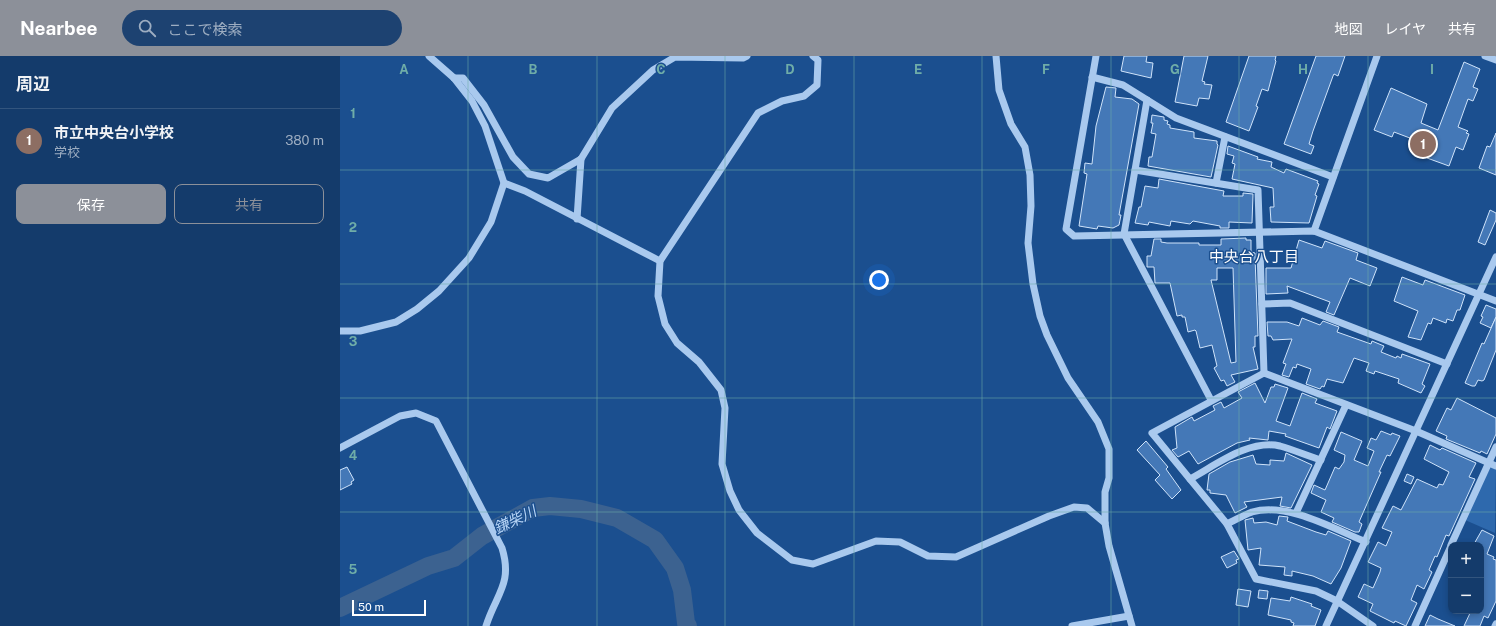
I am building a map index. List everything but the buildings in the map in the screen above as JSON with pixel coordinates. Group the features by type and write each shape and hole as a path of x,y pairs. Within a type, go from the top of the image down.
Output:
{"street":[{"path":"340,331 360,331 396,322 417,309 439,291 469,258 491,222 504,183 485,126 472,101 454,78 429,56"},
{"path":"454,78 464,78 476,94 484,105 513,157 529,174 548,178 580,159 612,108 658,67 675,57 743,58 747,56"},
{"path":"813,56 818,60 817,85 804,96 782,101 758,112 660,261 658,296 665,324 678,343 699,362 721,390 724,408 722,464 730,491 739,510 757,533 792,560 813,564 876,541 900,542 928,556 956,557 1049,516 1074,507 1088,508 1105,523"},
{"path":"996,56 999,90 1011,124 1025,147 1030,175 1031,206 1028,244 1040,316 1047,335 1068,378 1098,422 1109,449 1109,478 1105,492 1105,523 1109,546 1132,626"},
{"path":"1096,56 1066,229 1074,236 1314,230 1479,293 1496,301"},
{"path":"1314,230 1377,56"},
{"path":"1485,56 1496,60"},
{"path":"1092,77 1123,84 1176,118 1333,177"},
{"path":"1147,100 1124,234 1211,400"},
{"path":"1216,183 1226,137"},
{"path":"577,219 580,159"},
{"path":"1135,170 1258,190 1264,373"},
{"path":"504,183 525,191 660,261"},
{"path":"1326,626 1496,257"},
{"path":"1262,304 1290,303 1447,364"},
{"path":"1373,626 1337,601 1316,591 1256,579 1227,524 1152,433 1211,400 1264,373 1416,431 1496,466"},
{"path":"1296,513 1346,405"},
{"path":"340,448 400,416 416,413 436,421 502,548 507,569 505,583 486,626"},
{"path":"1190,479 1244,450 1260,446 1279,446 1321,460"},
{"path":"1452,542 1496,446"},
{"path":"1227,524 1253,512 1273,510 1296,513 1366,542"},
{"path":"1415,626 1448,552"},
{"path":"1072,626 1129,616"}],"shaded area":[{"path":"1491,466 1496,468 1495,533 1465,520"}],"waterway":[{"name":"鎌柴川","path":"340,608 428,566 454,558 482,536 533,508 550,506 581,509 617,518 655,540 675,568 682,590 686,623 688,626"}],"place":[{"name":"市立中央台小学校","path":"1423,144"}],"district":[{"name":"中央台八丁目","path":"1254,257"}]}
